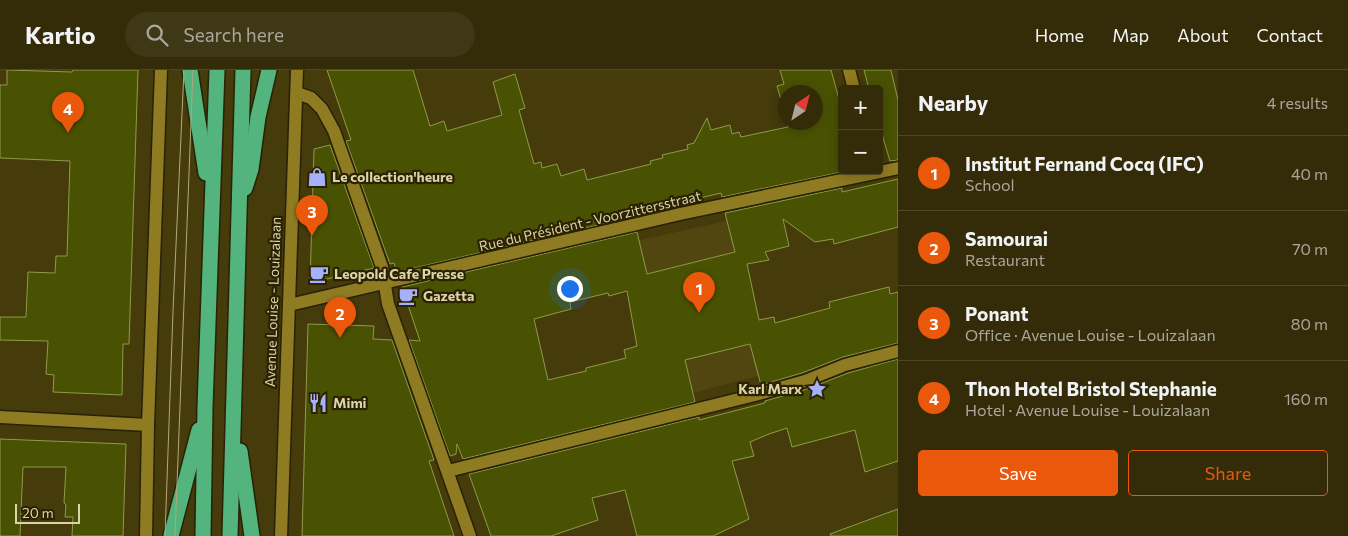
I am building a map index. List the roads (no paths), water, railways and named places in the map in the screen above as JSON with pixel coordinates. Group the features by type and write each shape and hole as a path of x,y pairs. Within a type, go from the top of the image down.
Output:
{"highway":[{"path":"190,70 212,209"},
{"path":"203,536 217,70"},
{"path":"230,536 243,70"},
{"path":"240,206 251,169 258,117 269,70"},
{"path":"171,536 206,407"},
{"path":"234,410 252,536"}],"street":[{"path":"146,536 148,425 161,70"},
{"name":"Avenue Louise - Louizalaan","path":"281,536 297,70"},
{"path":"849,70 853,85"},
{"path":"297,93 311,98 322,109 334,131 382,267 388,304 470,536"},
{"name":"Rue du Président - Voorzittersstraat","path":"883,171 898,168"},
{"name":"Rue du Président - Voorzittersstraat","path":"289,305 680,214 863,175"},
{"path":"448,472 805,382 845,365 898,351"},
{"path":"0,418 148,425"}],"tram line":[{"path":"165,536 184,70"},
{"path":"175,536 193,70"}],"place":[{"name":"Thon Hotel Bristol Stephanie","path":"68,133"},
{"name":"Le collection'heure","path":"317,177"},
{"name":"Ponant","path":"312,236"},
{"name":"Leopold Cafe Presse","path":"319,274"},
{"name":"Gazetta","path":"408,296"},
{"name":"Institut Fernand Cocq (IFC)","path":"699,313"},
{"name":"Samourai","path":"340,338"},
{"name":"Karl Marx","path":"817,389"},
{"name":"Mimi","path":"318,403"}]}
